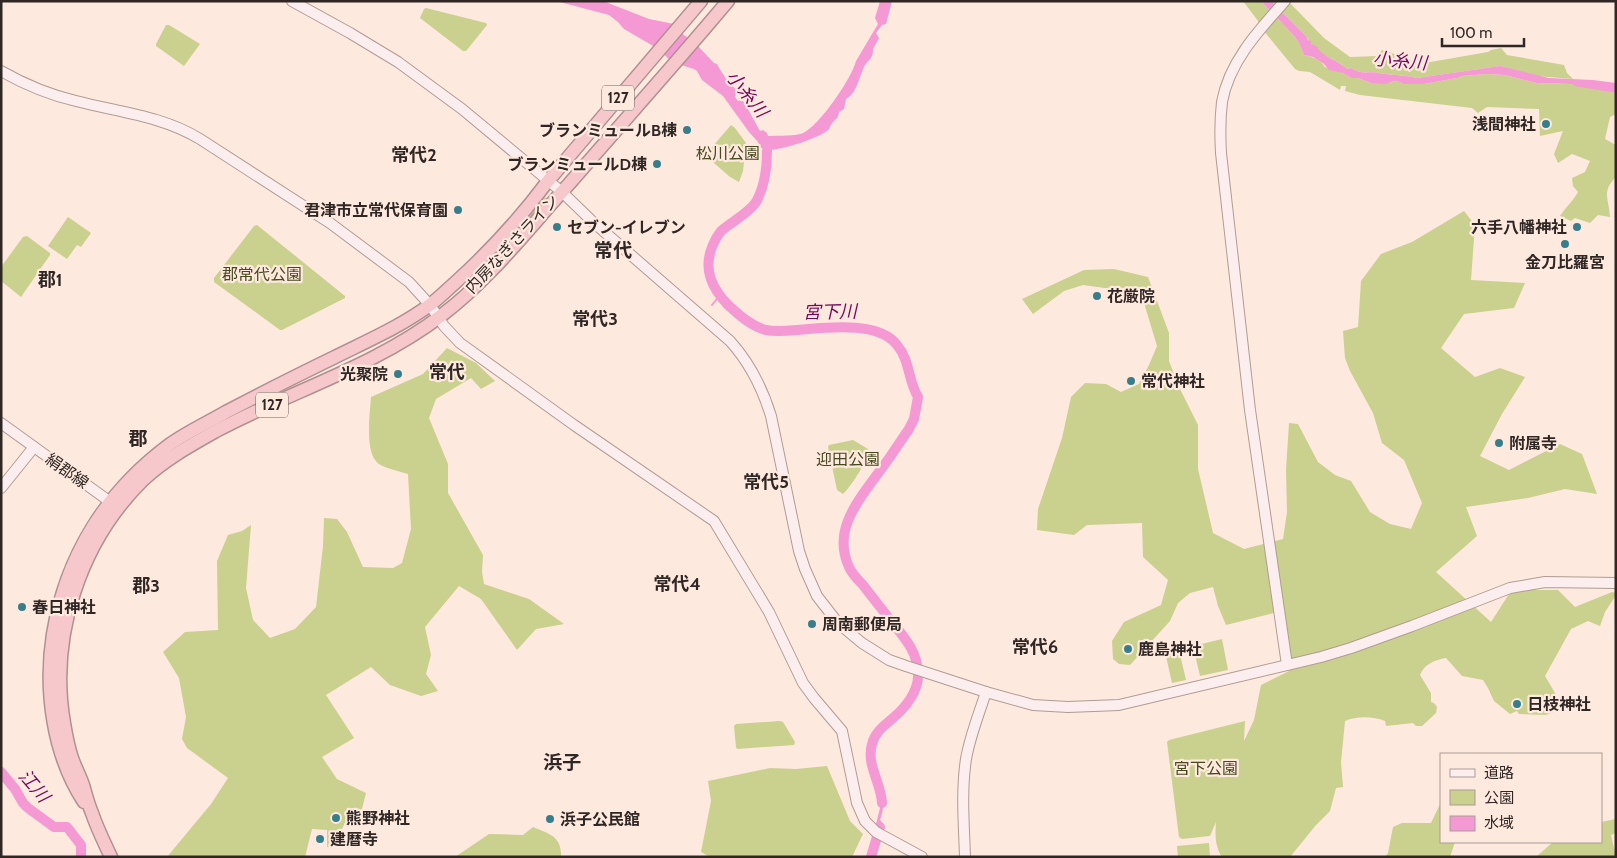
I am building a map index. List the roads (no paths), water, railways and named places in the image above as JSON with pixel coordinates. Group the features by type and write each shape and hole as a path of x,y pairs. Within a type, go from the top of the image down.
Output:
{"highway":[{"name":"内房なぎさライン","path":"111,857 92,815 73,785 60,750 51,693 51,649 57,611 68,575 79,549 114,504 129,479 170,445 196,428 255,396 396,326 430,305 480,260 531,203 701,1"},
{"name":"内房なぎさライン","path":"114,504 176,454 218,430 370,360 405,341 438,318 498,265 728,1"}],"street":[{"path":"292,1 372,46 429,83 462,108 562,192 593,222 720,332 740,352 757,378 767,403 799,551 817,596 838,622 855,638 882,656 906,666 986,692 1034,705 1068,707 1111,706 1351,648 1510,588 1545,582 1616,583"},
{"path":"1285,1 1240,56 1228,81 1222,101 1221,145 1250,410 1287,665"},
{"path":"1,71 17,80 67,99 157,120 192,134 330,222 409,282 460,343 574,425 714,521 769,612 803,683 842,731 857,804 862,817 868,826 922,857"},
{"path":"1,422 34,447"},
{"name":"絹郡線","path":"1,488 34,447 114,504"},
{"path":"965,857 963,801 965,766 970,742 986,692"}],"water":[{"path":"556,1 603,1 649,19 674,24 655,47 624,29 609,15"},
{"path":"880,1 892,1 886,24 882,25 876,33 879,38 872,55 864,67 853,93 846,99 844,109 839,112 829,129 818,136 800,143 769,150 767,163 763,157 765,150 760,147 723,96 702,80 697,71 680,63 696,44 717,64 726,79 731,79 730,83 737,91 735,97 738,101 744,102 760,131 763,130 768,136 803,133 810,129 826,112 842,89 878,24 875,18"},
{"path":"1261,1 1271,1 1311,41 1311,44 1318,47 1321,52 1347,69 1351,68 1361,72 1417,78 1500,66 1549,78 1616,83 1616,93 1572,84 1536,83 1505,75 1462,76 1424,84 1403,84 1394,81 1386,84 1371,83 1358,78 1351,78 1343,73 1329,70 1324,64 1313,57 1304,55 1295,37"},
{"path":"681,33 690,39 671,61 661,52"},
{"path":"879,791 882,791 883,802 880,820 882,822 881,828 876,824 880,808"}],"waterway":[{"name":"宮下川","path":"767,151 765,177 762,190 756,202 744,214 721,231 709,255 709,271 717,292 728,305 750,323 766,330 781,331 850,327 877,332 888,337 901,351 918,397 914,419 909,429 863,494 845,528 845,553 850,570 905,639 913,652 917,666 918,680 914,693 873,740 871,759 882,803"},
{"path":"712,305 720,295"},
{"name":"江川","path":"1,772 28,808 54,827 67,827 81,845 81,857"},
{"name":"宮下川","path":"871,857 880,827"}],"place":[{"name":"浅間神社","path":"1546,124"},
{"name":"ブランミュールB棟","path":"687,130"},
{"name":"ブランミュールD棟","path":"657,164"},
{"name":"君津市立常代保育園","path":"458,210"},
{"name":"セブン-イレブン","path":"557,227"},
{"name":"六手八幡神社","path":"1577,227"},
{"name":"金刀比羅宮","path":"1565,244"},
{"name":"花厳院","path":"1097,296"},
{"name":"光聚院","path":"398,374"},
{"name":"常代神社","path":"1131,381"},
{"name":"附属寺","path":"1499,443"},
{"name":"春日神社","path":"22,607"},
{"name":"周南郵便局","path":"812,624"},
{"name":"鹿島神社","path":"1128,649"},
{"name":"日枝神社","path":"1517,704"},
{"name":"熊野神社","path":"336,818"},
{"name":"浜子公民館","path":"550,819"},
{"name":"建暦寺","path":"320,839"}],"district":[{"name":"常代2","path":"414,155"},
{"name":"常代","path":"613,250"},
{"name":"郡1","path":"50,280"},
{"name":"常代3","path":"595,319"},
{"name":"常代","path":"447,372"},
{"name":"郡","path":"138,438"},
{"name":"常代5","path":"766,482"},
{"name":"常代4","path":"677,584"},
{"name":"郡3","path":"146,586"},
{"name":"常代6","path":"1035,647"},
{"name":"浜子","path":"562,762"}],"water label":[{"name":"小糸川","path":"1400,61"},
{"name":"小糸川","path":"747,94"}],"park label":[{"name":"松川公園","path":"728,153"},
{"name":"郡常代公園","path":"262,274"},
{"name":"迎田公園","path":"848,459"},
{"name":"宮下公園","path":"1206,768"}]}
